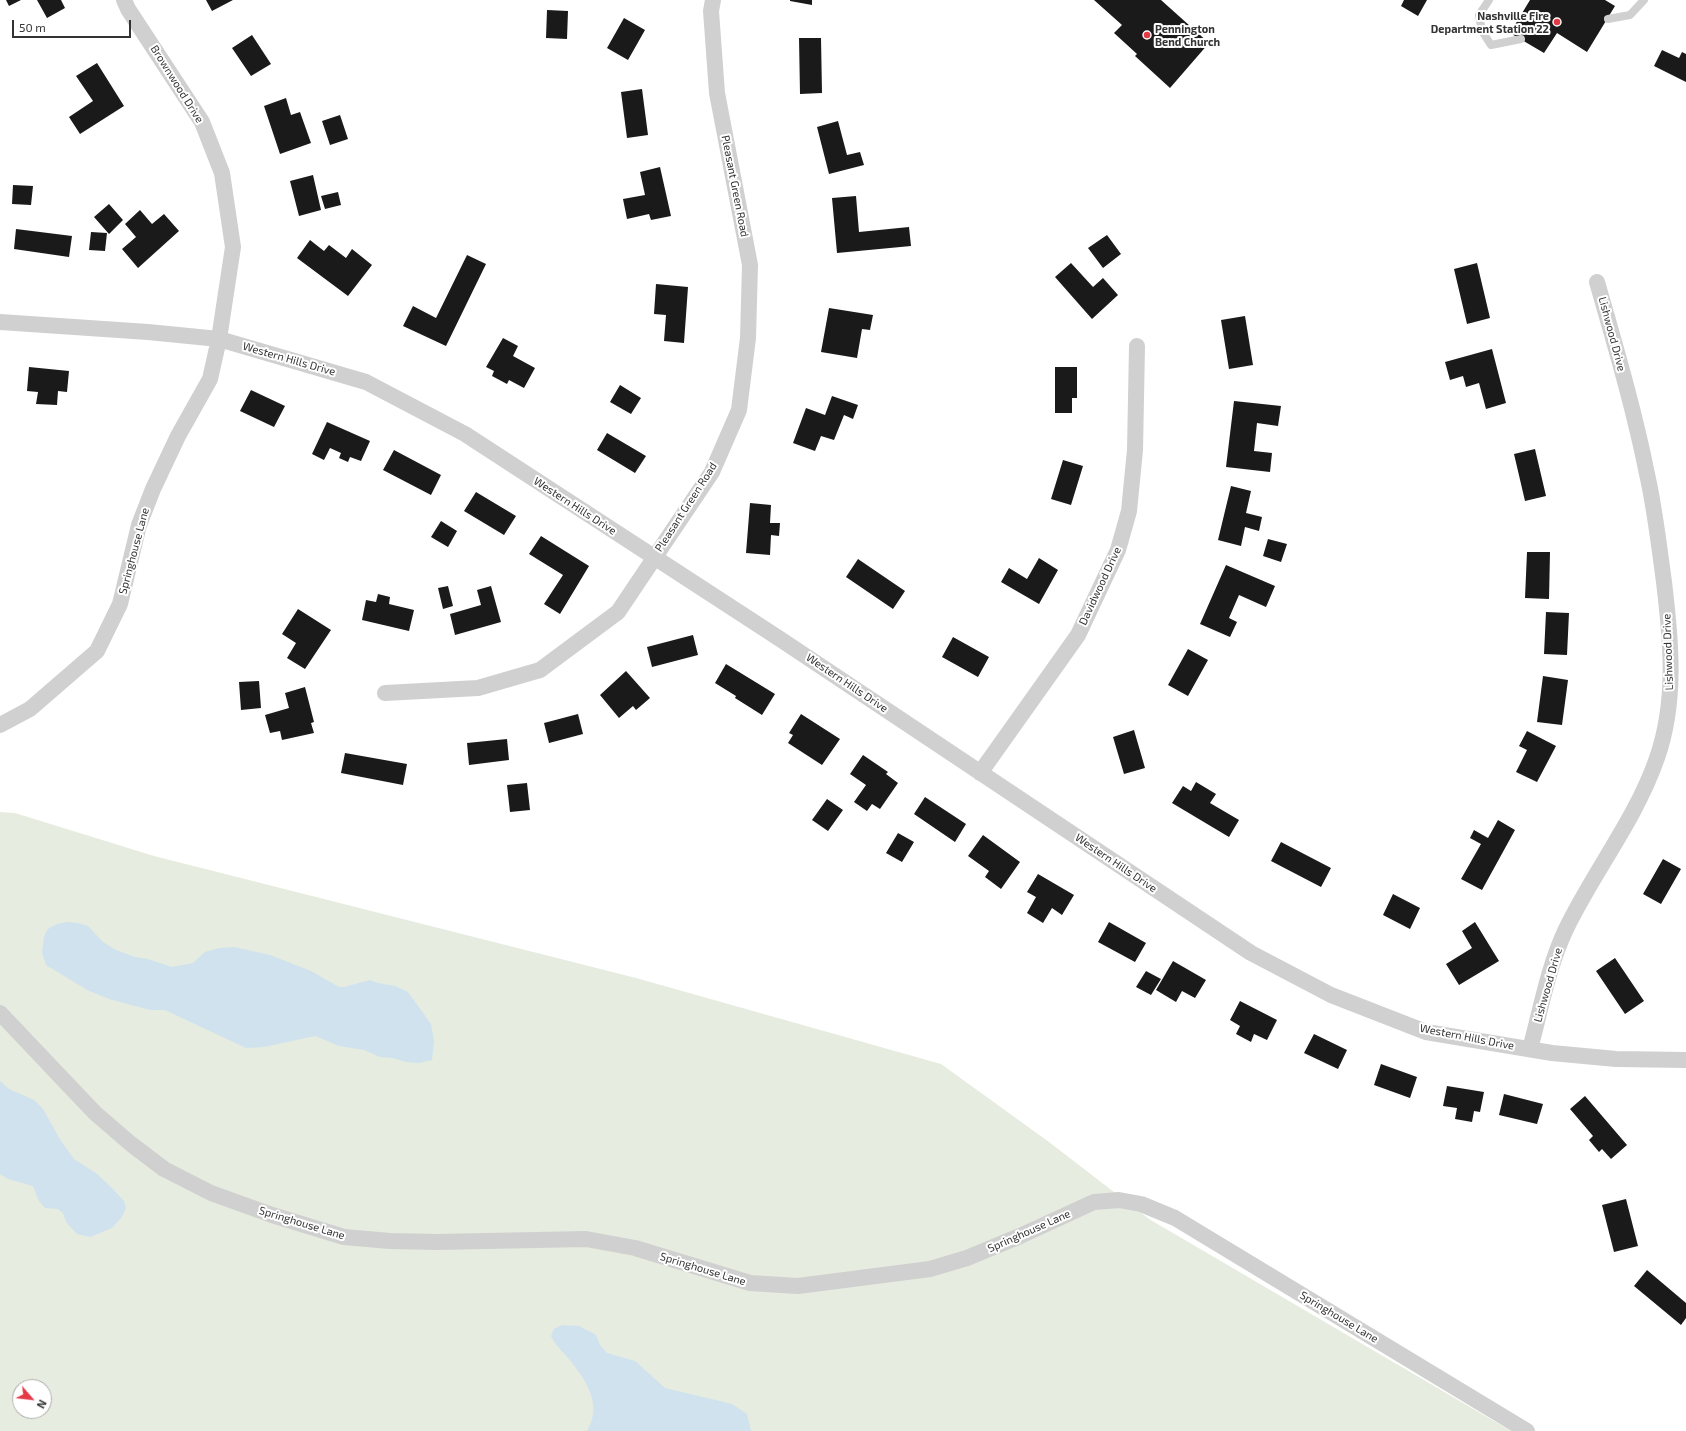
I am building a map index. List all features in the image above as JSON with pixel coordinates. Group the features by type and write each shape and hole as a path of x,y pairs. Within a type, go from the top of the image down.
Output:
{"street":[{"name":"Brownwood Drive","path":"124,0 202,122 222,173 233,247 219,339"},
{"name":"Pleasant Green Road","path":"385,693 478,688 540,670 618,612 712,472 739,410 748,338 750,265 717,93 711,11 713,0"},
{"name":"Lishwood Drive","path":"1530,1049 1551,966 1557,950 1579,904 1633,811 1657,760 1664,735 1671,683 1666,602 1659,543 1648,476 1637,428 1597,282"},
{"name":"Western Hills Drive","path":"0,322 148,332 219,339 366,382 465,434 780,639 1251,953 1331,995 1426,1032 1552,1053 1616,1059 1686,1060"},
{"name":"Springhouse Lane","path":"0,725 30,708 97,651 120,604 139,525 153,489 178,436 210,379 219,339"},
{"name":"Davidwood Drive","path":"980,772 1078,635 1118,550 1129,511 1135,450 1137,346"},
{"name":"Springhouse Lane","path":"0,1013 95,1113 131,1144 164,1168 211,1193 272,1215 344,1236 390,1241 437,1242 586,1239 634,1248 750,1283 798,1286 930,1269 967,1258 1020,1236 1094,1202 1119,1200 1141,1204 1175,1218 1527,1431"}],"lane":[{"path":"1488,0 1479,15 1482,31 1492,45 1521,39"},
{"path":"1608,19 1630,15 1644,0"}],"shaded area":[{"path":"0,812 15,813 154,856 636,978 941,1064 1049,1142 1149,1219 1511,1431 0,1431"}],"water":[{"path":"67,922 88,926 103,942 116,950 172,967 193,963 205,952 220,948 234,947 270,955 311,971 339,987 370,980 395,986 408,992 431,1024 434,1041 432,1060 419,1063 380,1057 364,1050 339,1046 315,1036 264,1047 246,1048 165,1010 150,1010 109,999 87,990 46,965 42,953 44,936 48,929 57,924"},
{"path":"0,1081 9,1089 34,1100 43,1109 61,1141 74,1159 97,1174 124,1201 126,1208 122,1217 112,1228 90,1237 77,1234 66,1222 63,1213 58,1209 45,1208 39,1201 33,1186 8,1179 0,1174"},
{"path":"562,1325 579,1326 596,1335 600,1345 607,1353 635,1361 665,1388 732,1404 747,1414 751,1431 587,1431 593,1413 593,1404 588,1387 578,1371 551,1336 554,1329"}],"building":[{"path":"6,0 21,0 9,6"},
{"path":"37,0 61,0 65,8 47,18"},
{"path":"206,0 233,0 212,11"},
{"path":"812,0 812,5 790,1"},
{"path":"1094,0 1161,0 1209,43 1170,88 1135,56 1137,54 1114,33 1122,25"},
{"path":"1404,0 1427,0 1418,16 1401,6"},
{"path":"1530,0 1605,0 1615,6 1587,52 1557,33 1544,53 1510,33"},
{"path":"547,10 568,11 567,39 546,38"},
{"path":"624,18 645,30 628,60 607,48"},
{"path":"252,35 271,64 251,76 232,48"},
{"path":"799,38 821,38 822,93 800,94"},
{"path":"1662,50 1679,58 1682,52 1686,54 1686,82 1654,66"},
{"path":"97,63 124,106 80,134 69,117 93,101 76,76"},
{"path":"642,89 648,135 627,138 621,92"},
{"path":"286,98 291,115 300,112 311,143 280,154 264,106"},
{"path":"340,115 348,139 330,145 322,121"},
{"path":"838,121 847,155 860,152 864,165 829,174 817,127"},
{"path":"660,167 671,216 651,220 649,214 627,219 623,199 645,195 640,172"},
{"path":"313,175 321,210 299,216 290,181"},
{"path":"13,185 33,186 31,205 12,204"},
{"path":"338,192 341,205 325,209 321,196"},
{"path":"856,196 859,232 909,227 911,246 837,253 832,198"},
{"path":"109,204 123,220 109,234 94,217"},
{"path":"140,210 152,224 164,214 179,231 138,268 122,249 136,237 125,224"},
{"path":"16,229 72,236 69,257 14,249"},
{"path":"91,232 107,233 105,251 89,250"},
{"path":"1107,235 1121,254 1103,268 1088,248"},
{"path":"310,240 324,251 329,245 346,258 352,249 372,265 348,296 297,258"},
{"path":"467,255 486,264 446,346 403,326 413,306 436,318"},
{"path":"1071,263 1093,287 1103,278 1118,295 1092,319 1055,277"},
{"path":"1477,263 1490,318 1467,324 1454,269"},
{"path":"656,284 688,287 684,343 664,341 666,315 654,314"},
{"path":"829,308 873,315 870,330 862,329 857,358 821,352"},
{"path":"1245,316 1253,365 1229,369 1221,320"},
{"path":"503,338 518,346 513,356 535,368 524,388 509,380 507,384 492,376 494,371 486,367"},
{"path":"1492,349 1506,403 1486,409 1479,383 1466,387 1463,376 1450,380 1445,362"},
{"path":"29,367 69,371 67,392 58,391 57,405 36,404 38,392 27,391"},
{"path":"1055,367 1077,367 1077,398 1072,398 1072,413 1055,413"},
{"path":"620,385 641,398 631,414 610,402"},
{"path":"251,390 285,406 274,427 240,411"},
{"path":"832,396 858,405 853,419 844,415 834,440 821,436 815,451 793,443 806,408 825,415"},
{"path":"1234,401 1281,406 1278,426 1257,423 1254,451 1272,453 1270,472 1226,467"},
{"path":"327,422 370,441 361,461 350,457 348,462 339,458 341,453 330,448 324,460 312,454"},
{"path":"607,433 646,456 635,473 597,450"},
{"path":"1535,449 1546,496 1525,501 1514,454"},
{"path":"394,450 441,475 431,495 383,470"},
{"path":"1063,460 1083,466 1071,505 1051,499"},
{"path":"1231,486 1251,491 1246,513 1262,517 1259,531 1245,527 1241,546 1218,540"},
{"path":"476,492 516,516 504,535 464,511"},
{"path":"750,503 771,505 770,523 780,523 779,536 771,535 770,555 746,553"},
{"path":"441,521 457,531 448,547 431,537"},
{"path":"541,536 589,566 560,614 544,604 563,575 529,554"},
{"path":"1268,539 1287,544 1281,562 1263,556"},
{"path":"1527,552 1550,552 1549,599 1525,598"},
{"path":"1039,558 1058,570 1039,604 1001,582 1009,568 1027,579"},
{"path":"858,559 905,591 893,609 846,577"},
{"path":"1226,565 1275,586 1266,607 1239,595 1229,618 1237,622 1230,637 1200,624"},
{"path":"448,586 453,606 443,609 438,588"},
{"path":"491,586 501,622 455,635 450,614 481,605 477,590"},
{"path":"378,594 390,597 389,604 414,610 409,631 362,620 366,600 376,602"},
{"path":"298,609 331,630 305,669 287,658 296,643 282,634"},
{"path":"1546,612 1569,613 1567,655 1544,654"},
{"path":"693,635 698,655 652,667 647,647"},
{"path":"953,637 989,657 978,677 942,657"},
{"path":"1188,649 1208,660 1188,696 1168,685"},
{"path":"726,664 775,694 762,715 715,683"},
{"path":"626,671 650,698 636,710 633,706 619,718 600,695"},
{"path":"1543,676 1568,680 1562,725 1537,722"},
{"path":"259,681 261,708 241,710 239,682"},
{"path":"305,687 314,722 311,723 314,733 282,740 280,731 270,733 265,715 289,708 285,693"},
{"path":"578,714 583,734 549,743 544,723"},
{"path":"801,714 840,739 822,765 788,743 793,735 789,733"},
{"path":"1134,730 1145,768 1124,774 1113,737"},
{"path":"1527,731 1556,746 1537,782 1516,772 1527,750 1519,746"},
{"path":"507,739 509,760 469,765 467,743"},
{"path":"345,753 407,764 403,785 341,773"},
{"path":"863,755 888,772 886,774 898,783 880,809 872,804 867,811 854,802 866,785 850,774"},
{"path":"1196,782 1216,794 1210,803 1239,820 1229,837 1172,803 1183,786 1191,791"},
{"path":"527,783 530,810 510,812 507,785"},
{"path":"925,797 966,824 955,842 914,814"},
{"path":"827,799 843,810 828,831 812,820"},
{"path":"1498,820 1515,830 1482,890 1461,879 1481,844 1470,838 1474,830 1488,838"},
{"path":"898,833 914,842 902,862 886,853"},
{"path":"983,835 1020,862 1001,889 985,877 989,871 968,856"},
{"path":"1281,842 1331,868 1321,887 1271,861"},
{"path":"1663,859 1681,869 1661,904 1643,894"},
{"path":"1038,874 1074,895 1062,915 1052,908 1043,923 1027,913 1036,897 1027,892"},
{"path":"1393,894 1420,908 1410,929 1383,915"},
{"path":"1109,922 1146,943 1135,962 1098,942"},
{"path":"1475,922 1499,961 1459,985 1446,964 1472,948 1462,931"},
{"path":"1615,958 1644,1001 1625,1014 1596,971"},
{"path":"1173,961 1206,980 1195,998 1182,991 1176,1002 1156,990"},
{"path":"1146,971 1161,979 1151,995 1136,987"},
{"path":"1240,1001 1277,1020 1267,1040 1254,1034 1251,1042 1236,1034 1240,1026 1230,1020"},
{"path":"1314,1034 1347,1050 1338,1069 1304,1053"},
{"path":"1381,1064 1417,1077 1410,1098 1374,1085"},
{"path":"1447,1086 1484,1092 1480,1112 1474,1111 1472,1122 1455,1119 1457,1108 1443,1106"},
{"path":"1504,1094 1543,1104 1537,1124 1499,1115"},
{"path":"1585,1096 1627,1145 1611,1159 1602,1149 1599,1152 1589,1140 1593,1136 1570,1109"},
{"path":"1626,1199 1638,1246 1614,1252 1602,1205"},
{"path":"1647,1270 1686,1303 1686,1318 1681,1325 1634,1286"}],"place":[{"name":"Nashville Fire Department Station 22","path":"1557,22"},
{"name":"Pennington Bend Church","path":"1147,35"}]}
